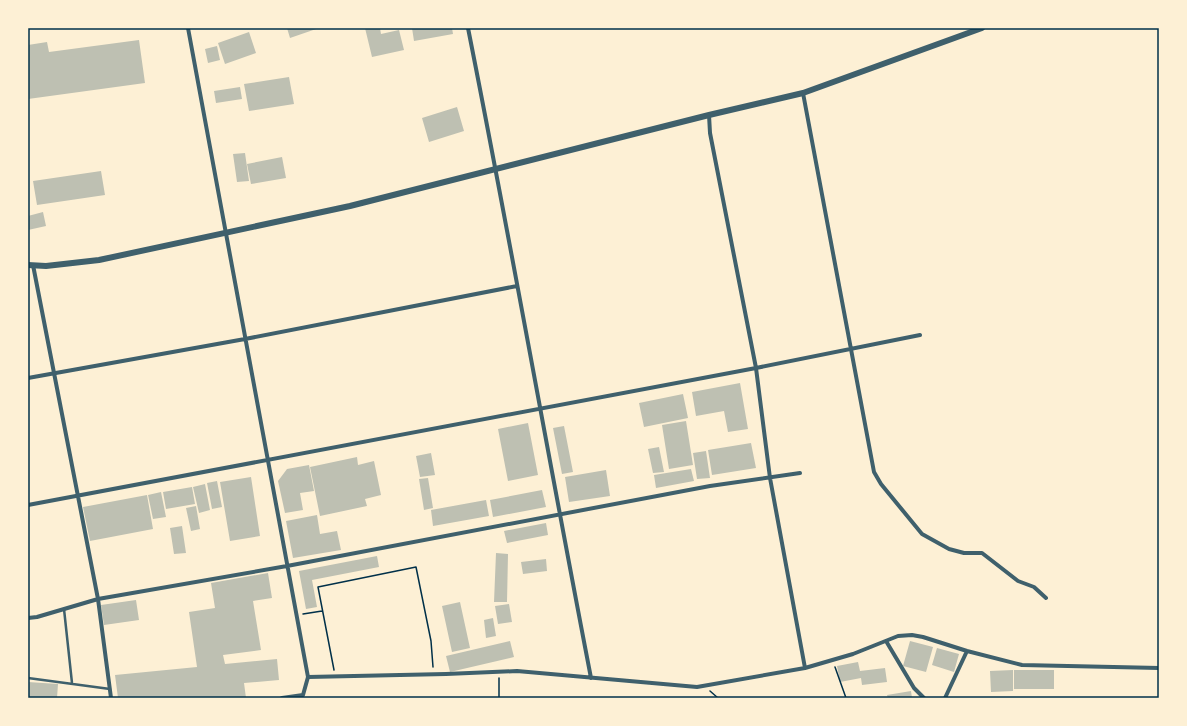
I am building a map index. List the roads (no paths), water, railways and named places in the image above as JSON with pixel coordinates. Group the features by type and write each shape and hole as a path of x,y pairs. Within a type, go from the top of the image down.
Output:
{"street":[{"path":"188,28 308,677 303,695 282,698"},
{"path":"468,28 496,169 559,514 591,678"},
{"path":"111,698 98,599 54,373 31,265 46,266 99,260 350,206 709,115 803,93 982,28"},
{"path":"803,93 874,472 881,484 922,534 949,549 964,552 982,552 1018,581 1034,587 1046,598"},
{"path":"709,115 710,133 756,368 770,478 805,668"},
{"path":"28,378 245,339 517,286"},
{"path":"28,505 920,336"},
{"path":"28,618 37,617 98,599 287,566 710,486 800,473"},
{"path":"308,677 434,675 516,671 697,687 805,668 832,660 898,636 912,635 1022,665 1159,668"},
{"path":"886,641 914,688 924,698"},
{"path":"945,698 967,651"}],"lane":[{"path":"64,609 72,683"},
{"path":"28,678 110,689"}]}
